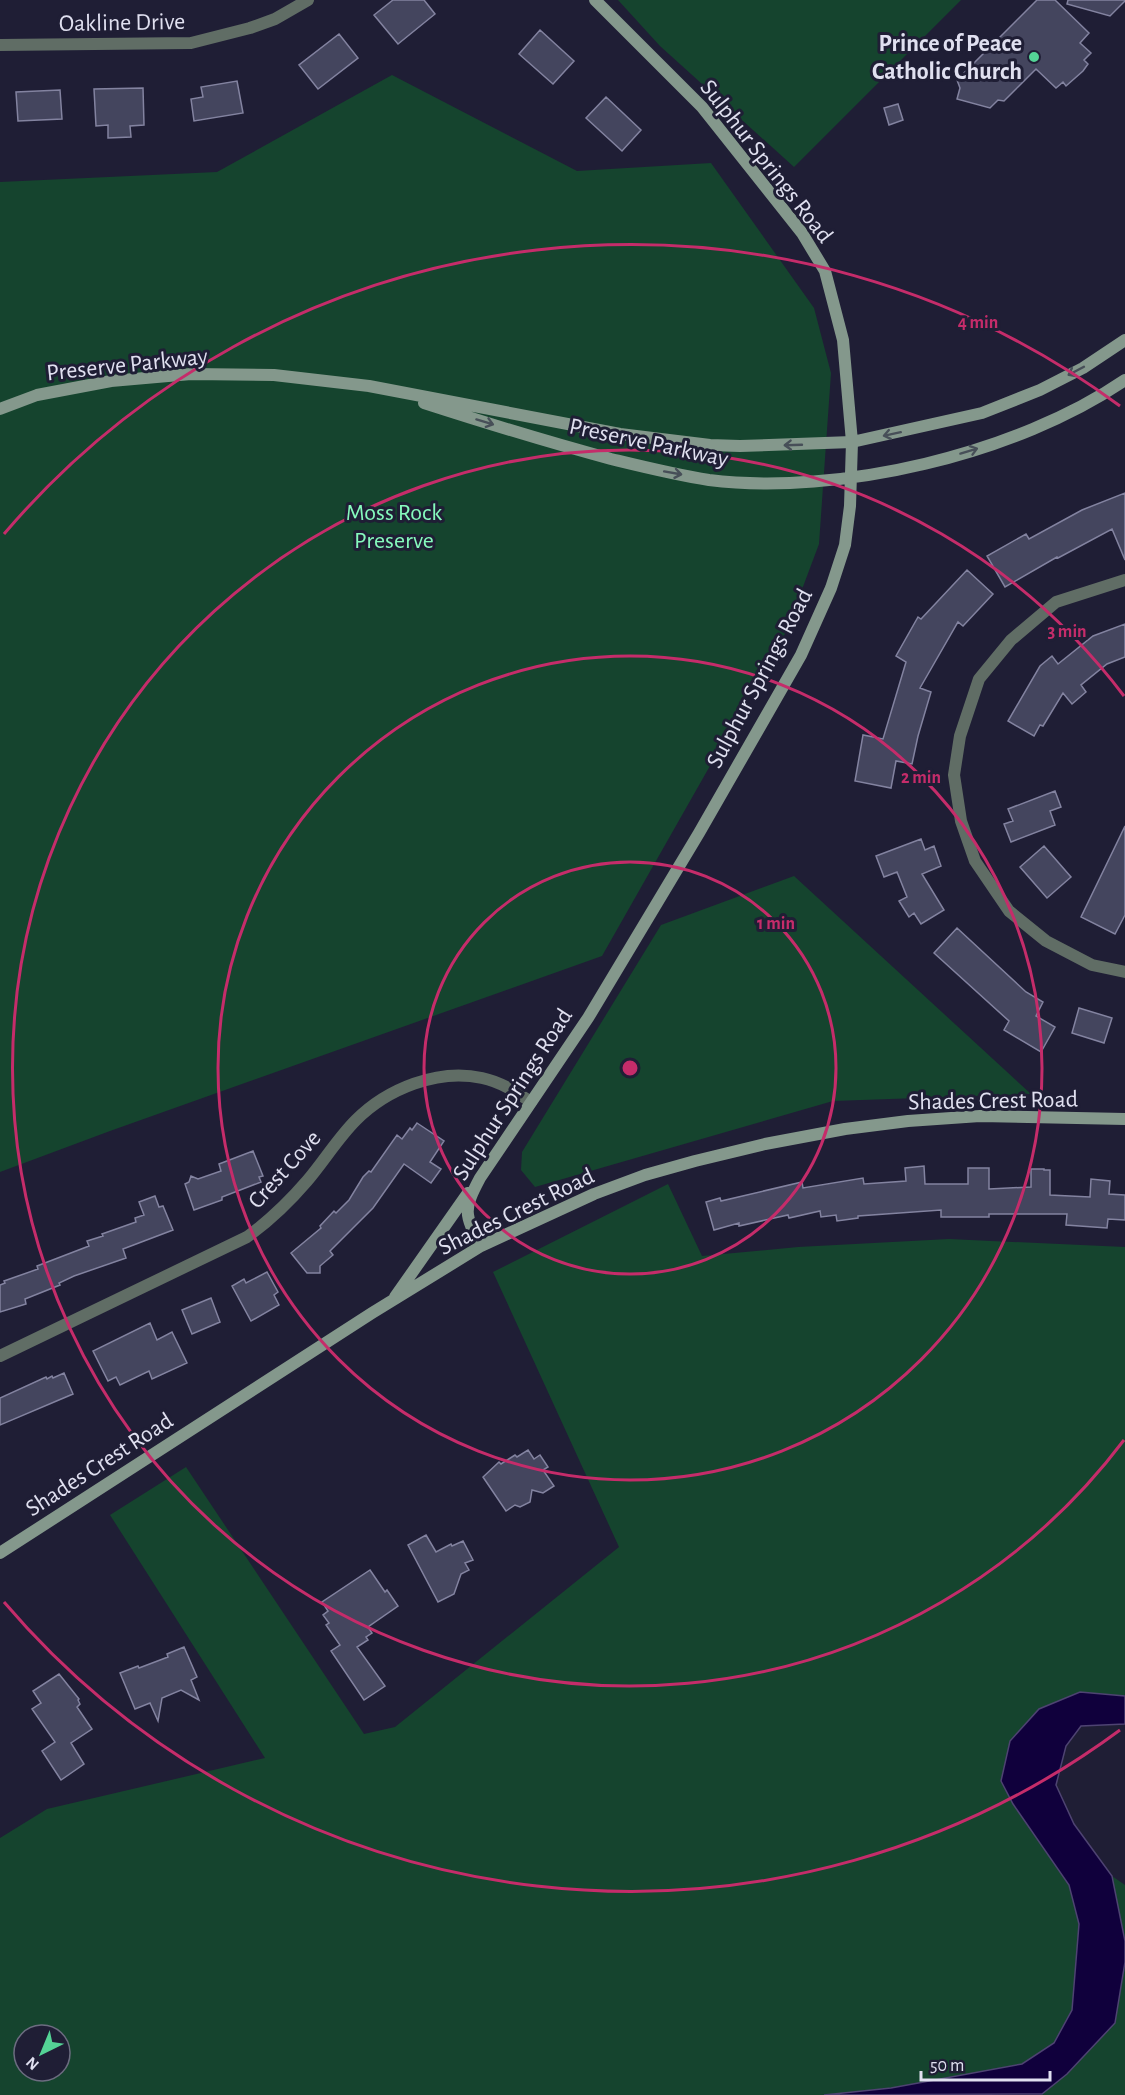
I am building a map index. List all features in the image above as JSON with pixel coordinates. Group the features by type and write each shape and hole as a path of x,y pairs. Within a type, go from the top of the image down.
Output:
{"street":[{"name":"Oakline Drive","path":"0,45 191,43 275,19 308,0"},
{"name":"Sulphur Springs Road","path":"481,1246 468,1222 467,1202 480,1178 588,1018 801,655 831,588 845,545 852,442 843,340 825,271 802,232 702,107 595,0"},
{"name":"Preserve Parkway","path":"0,409 37,395 111,381 190,374 274,375 369,386 620,434 710,444 787,445 852,442 982,413 1040,390 1083,368 1125,340"},
{"name":"Preserve Parkway","path":"369,386 565,447 660,471 709,480 768,485 851,478 937,461 1024,434 1101,397 1125,380"},
{"path":"1125,579 1056,602 1011,640 979,679 960,736 954,775 962,821 975,861 1009,911 1046,941 1092,965 1125,972"},
{"name":"Crest Cove","path":"0,1356 247,1237 286,1204 357,1119 392,1093 440,1077 463,1075 498,1082 531,1102"},
{"name":"Shades Crest Road","path":"0,1553 481,1246 546,1215 645,1175 765,1144 877,1125 980,1116 1125,1119"},
{"path":"393,1301 480,1178"}],"green space":[{"path":"618,0 961,0 794,167 660,46"},
{"name":"Moss Rock Preserve","path":"392,75 577,171 711,163 814,308 831,373 819,544 786,632 602,956 0,1172 0,182 217,172"},
{"path":"794,876 1031,1094 833,1101 535,1187 521,1170 522,1152 661,925"},
{"path":"668,1184 702,1256 798,1247 949,1239 1125,1247 1125,1696 1080,1692 1001,1781 1013,1804 1069,1885 1079,1924 1072,2010 1054,2043 1022,2064 891,2088 824,2095 0,2095 0,1838 47,1809 265,1758 110,1515 186,1467 364,1734 395,1727 619,1547 493,1272"},
{"path":"1112,1876 1125,1885 1125,1941"},
{"path":"1125,1962 1125,2095 1042,2095 1067,2074 1115,2023"}],"shaded area":[{"path":"1080,1692 1125,1696 1125,1724 1081,1726 1066,1746 1056,1785 1074,1824 1112,1876 1125,1941 1125,1962 1115,2023 1067,2074 1042,2094 824,2095 891,2088 1022,2064 1054,2043 1072,2010 1079,1924 1069,1885 1013,1804 1001,1781 1010,1741 1039,1709"}],"building":[{"path":"393,0 424,0 435,14 398,44 374,15"},
{"name":"Prince of Peace Catholic Church","path":"1037,0 1055,0 1089,33 1080,43 1091,53 1084,60 1088,64 1083,71 1066,86 1063,82 1056,88 1036,69 1004,101 998,100 990,108 957,99 960,88 957,80"},
{"path":"1068,0 1125,1 1110,16 1067,4"},
{"path":"540,30 574,61 553,84 519,54"},
{"path":"339,34 358,58 318,89 299,65"},
{"path":"237,81 243,113 194,121 191,99 203,97 201,87"},
{"path":"143,88 144,125 130,126 131,137 108,138 108,125 96,126 94,89"},
{"path":"60,90 62,119 18,121 16,92"},
{"path":"606,97 641,130 622,151 586,118"},
{"path":"898,104 903,120 889,125 884,108"},
{"path":"1125,493 1125,560 1112,529 1005,587 987,556 1026,534 1029,539 1082,510"},
{"path":"967,570 993,594 963,626 958,622 920,688 931,692 912,764 896,761 891,788 855,781 863,735 883,739 906,662 896,656 918,617 921,619"},
{"path":"1125,624 1125,657 1107,664 1081,685 1086,692 1072,704 1063,693 1043,726 1040,725 1034,736 1008,721 1040,666 1052,656 1058,664 1093,636"},
{"path":"1055,791 1061,807 1050,811 1055,825 1011,842 1004,824 1013,821 1008,809"},
{"path":"1125,826 1125,915 1115,934 1081,917"},
{"path":"921,839 925,850 934,846 941,866 922,874 944,910 921,924 914,913 909,917 899,901 907,897 897,872 884,877 876,856"},
{"path":"1044,846 1071,877 1047,898 1020,867"},
{"path":"957,928 1026,992 1043,1002 1036,1016 1055,1027 1041,1052 1004,1030 1009,1021 934,953"},
{"path":"1079,1008 1112,1018 1104,1043 1072,1033"},
{"path":"417,1123 444,1141 430,1162 441,1169 431,1183 404,1164 373,1208 330,1251 333,1255 320,1266 320,1273 307,1273 291,1253 321,1228 320,1226 334,1211 336,1213 349,1200 363,1177 369,1171 371,1172 397,1135 402,1139"},
{"path":"253,1151 263,1176 259,1177 261,1182 194,1210 185,1184 189,1182 191,1176 198,1179 221,1171 219,1164"},
{"path":"924,1166 925,1184 968,1184 968,1168 989,1168 989,1189 1031,1187 1031,1169 1050,1170 1050,1195 1090,1197 1091,1179 1110,1181 1109,1194 1125,1195 1125,1220 1108,1219 1107,1228 1066,1225 1067,1214 989,1214 989,1217 941,1217 941,1210 858,1216 858,1218 837,1221 836,1215 821,1217 820,1211 789,1218 788,1215 739,1226 739,1223 714,1230 706,1202 720,1198 721,1201 802,1182 803,1188 863,1178 864,1184 906,1181 905,1168"},
{"path":"155,1196 159,1207 163,1206 173,1230 123,1249 126,1258 74,1276 59,1283 60,1285 25,1299 26,1304 0,1312 0,1285 5,1283 4,1281 38,1269 37,1266 89,1246 87,1241 103,1236 102,1234 136,1222 135,1218 144,1215 139,1202"},
{"path":"267,1272 278,1292 274,1295 279,1305 251,1321 232,1286 244,1279 246,1283"},
{"path":"211,1298 220,1322 192,1334 182,1310"},
{"path":"150,1323 157,1340 172,1332 187,1363 152,1379 149,1371 120,1385 116,1377 108,1381 93,1351"},
{"path":"64,1373 73,1394 0,1425 0,1398 46,1377 47,1379 52,1376 53,1378"},
{"path":"528,1450 534,1459 540,1455 548,1467 543,1470 554,1486 543,1493 532,1490 530,1502 520,1507 515,1505 506,1511 483,1477 499,1462 501,1464"},
{"path":"426,1535 436,1552 463,1541 473,1560 465,1563 469,1570 461,1574 454,1594 438,1602 408,1545"},
{"path":"370,1570 398,1606 368,1627 372,1633 366,1637 368,1640 357,1647 385,1686 364,1700 331,1651 340,1645 326,1625 329,1623 323,1615 328,1611 322,1602"},
{"path":"184,1647 197,1677 191,1680 199,1700 181,1690 162,1698 158,1721 150,1703 135,1709 120,1673 168,1657 167,1654"},
{"path":"59,1674 79,1699 80,1704 77,1707 92,1729 71,1743 84,1764 61,1780 42,1751 55,1742 32,1709 41,1703 33,1691"}],"place":[{"name":"Prince of Peace Catholic Church","path":"1034,57"}]}
